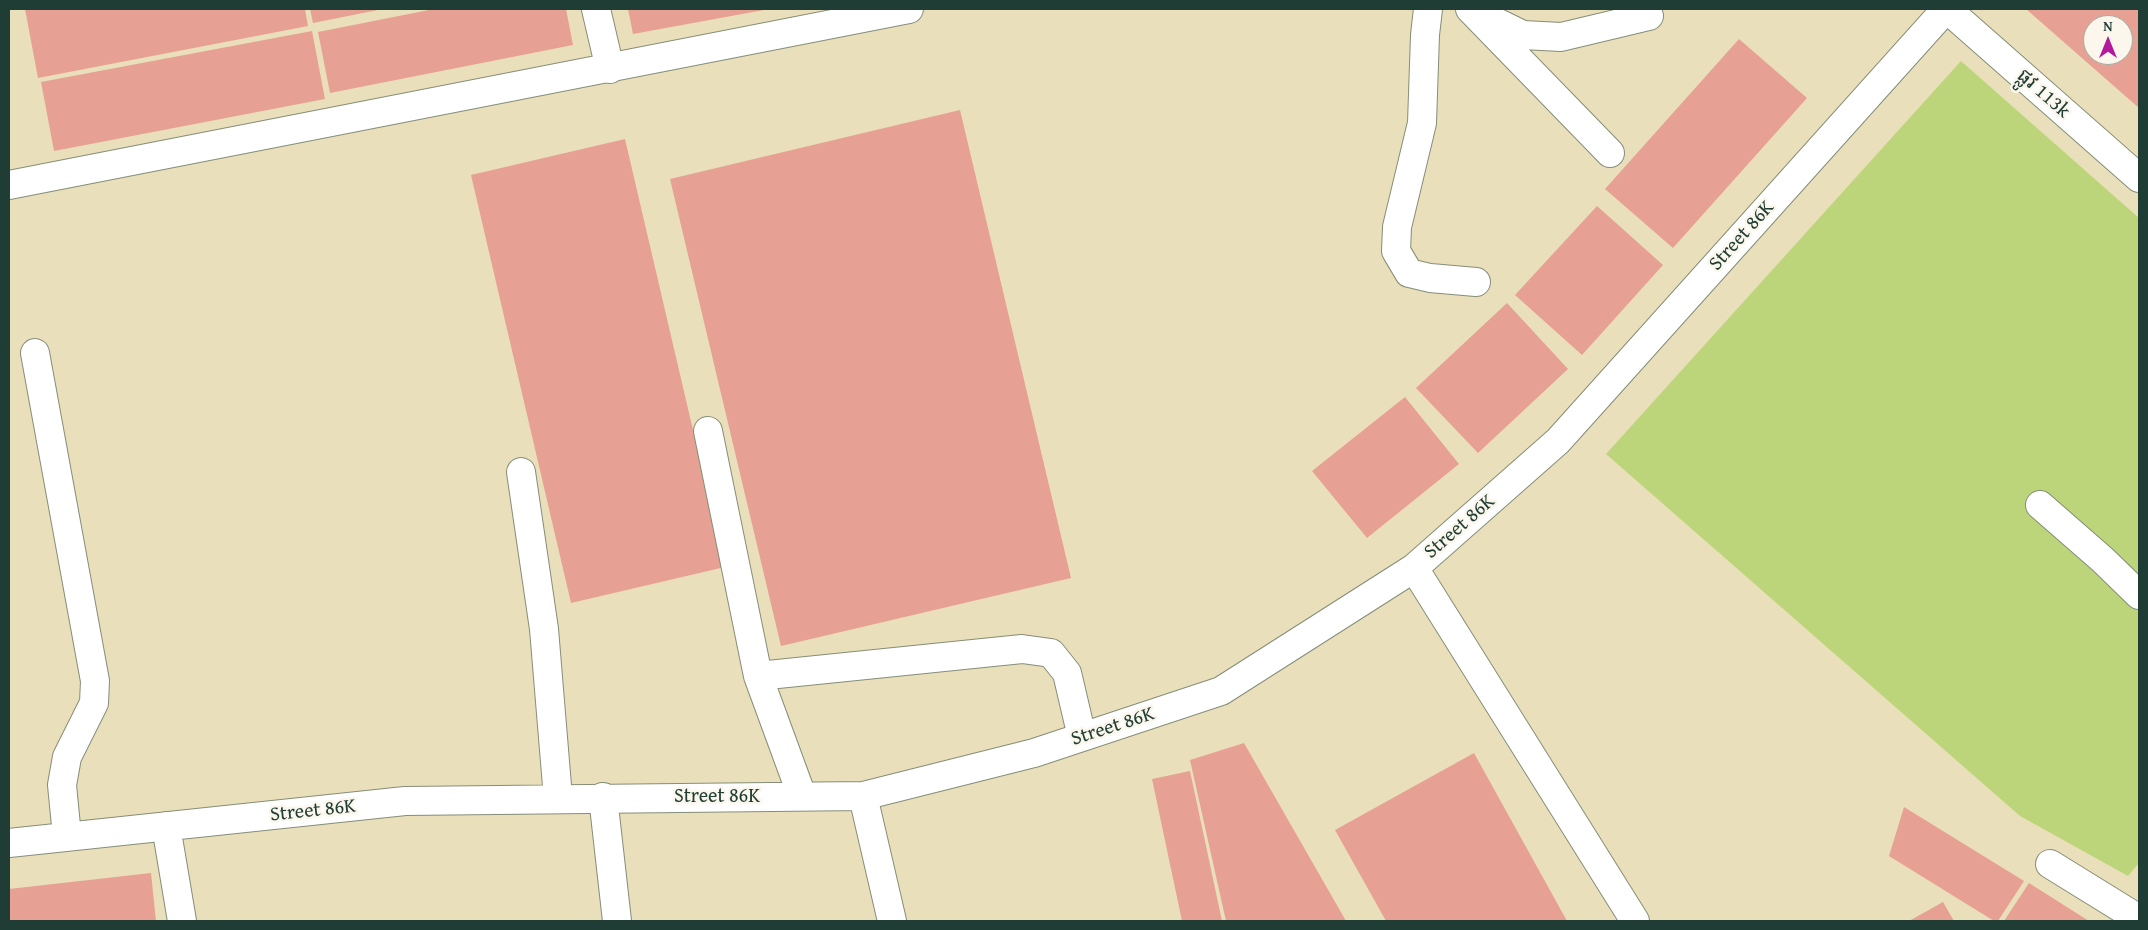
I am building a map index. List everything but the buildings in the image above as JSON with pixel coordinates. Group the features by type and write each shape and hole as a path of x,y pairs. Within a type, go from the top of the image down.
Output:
{"street":[{"path":"596,9 610,69"},
{"path":"9,185 610,69 909,9"},
{"path":"1428,9 1425,35 1422,123 1398,227 1396,251 1409,273 1430,278 1476,282"},
{"path":"1471,9 1522,35 1561,38 1649,16"},
{"path":"1471,9 1610,153"},
{"name":"ផ្លូវ 113k","path":"1946,9 2139,178"},
{"name":"Street 86K","path":"9,843 405,800 863,796 1034,753 1221,691 1414,568 1558,441 1946,9"},
{"path":"35,353 95,681 94,703 67,757 62,785 67,836"},
{"path":"708,431 758,676 802,796"},
{"path":"520,472 544,629 548,700 558,798"},
{"path":"2040,505 2135,580"},
{"path":"1414,568 1634,921"},
{"path":"758,676 1022,649 1052,653 1067,673 1082,737"},
{"path":"863,796 892,921"},
{"path":"603,797 617,921"},
{"path":"166,826 182,921"},
{"path":"2050,864 2139,919"}],"green space":[{"path":"1961,61 2139,218 2139,863 2128,876 2020,816 1606,454"}]}
